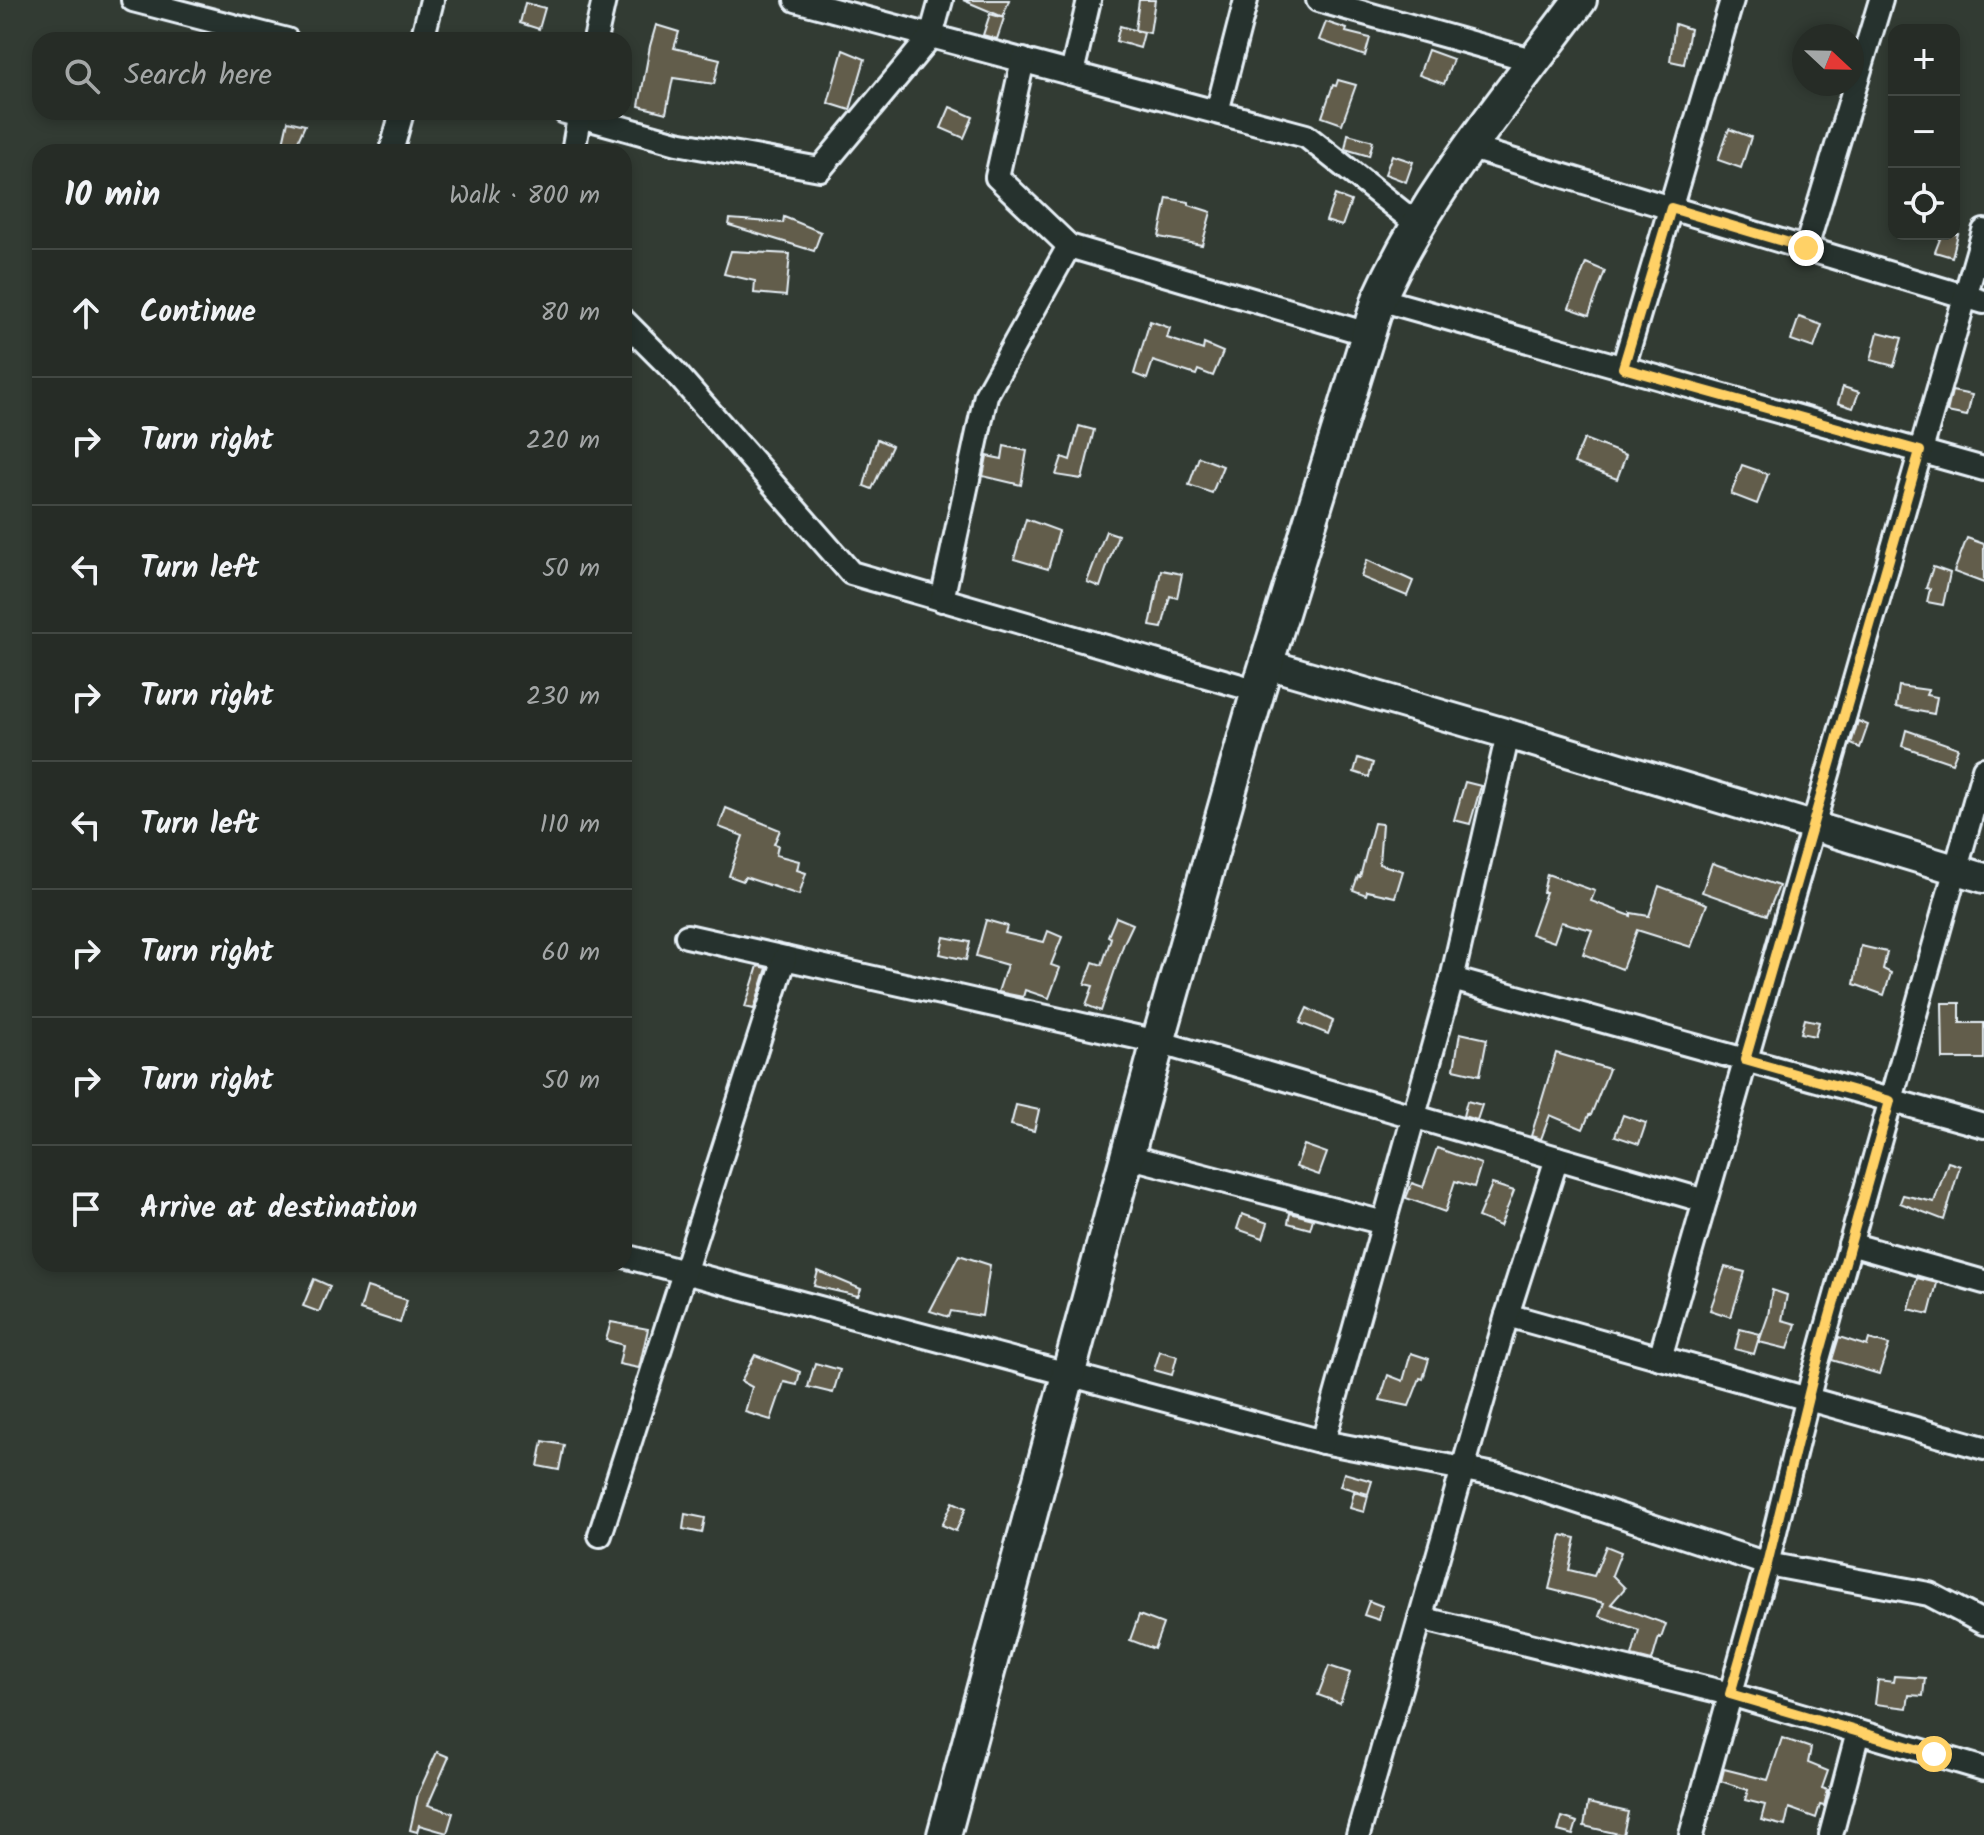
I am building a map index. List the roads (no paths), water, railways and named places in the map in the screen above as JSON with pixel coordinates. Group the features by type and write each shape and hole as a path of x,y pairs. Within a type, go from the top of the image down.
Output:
{"main road":[{"path":"944,1835 1158,1042 1263,678 1379,299 1396,260 1418,225 1580,0"}],"street":[{"path":"133,0 256,32"},
{"path":"424,32 432,0"},
{"path":"597,32 604,0"},
{"path":"796,0 1306,136 1418,225"},
{"path":"599,120 677,143 820,169 931,36 941,0"},
{"path":"1072,73 1089,0"},
{"path":"1217,112 1246,0"},
{"path":"1318,0 1387,9 1535,61"},
{"path":"1623,368 1732,0"},
{"path":"1806,248 1881,0"},
{"path":"1023,60 997,177 1069,246 1368,334"},
{"path":"393,144 400,120"},
{"path":"573,144 575,120"},
{"path":"1471,148 1974,299"},
{"path":"1660,1358 1920,451 1974,299 1984,231"},
{"path":"942,600 986,395 1069,246"},
{"path":"1379,299 1984,469"},
{"path":"632,329 674,371 851,573 942,600 1508,734 1984,878"},
{"path":"1323,1442 1452,979 1508,734"},
{"path":"1691,1835 1767,1564 1850,1244 1984,769"},
{"path":"687,936 1158,1042 1705,1201"},
{"path":"600,1535 785,958"},
{"path":"1452,979 1984,1126"},
{"path":"1127,1156 1384,1223"},
{"path":"1358,1835 1507,1315 1557,1158"},
{"path":"1850,1244 1984,1282"},
{"path":"632,1258 1323,1442 1500,1476 1767,1564 1929,1594 1984,1623"},
{"path":"1507,1315 1984,1448"},
{"path":"1420,1618 1730,1694 1984,1769"},
{"path":"1831,1835 1858,1732"}]}
